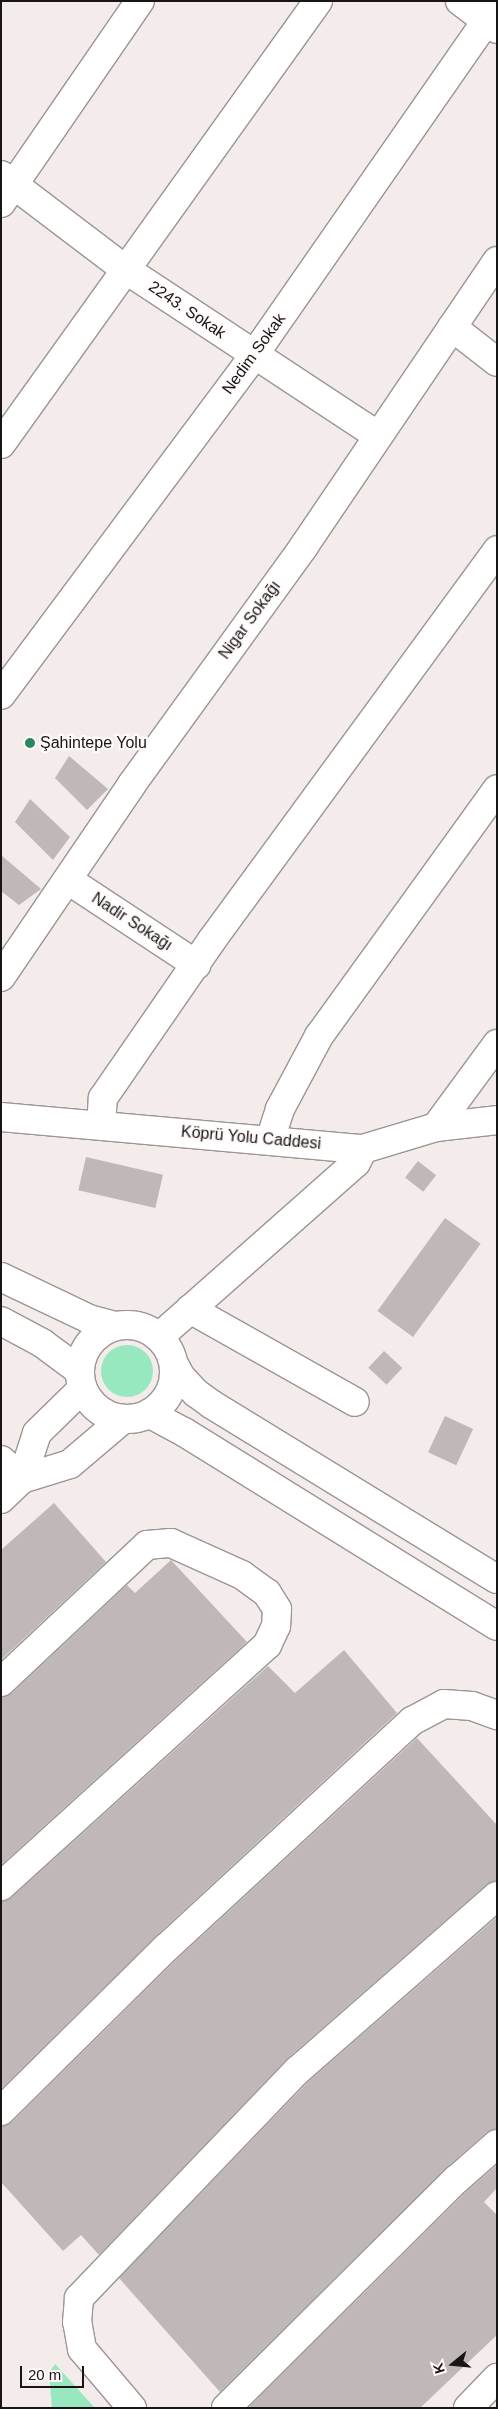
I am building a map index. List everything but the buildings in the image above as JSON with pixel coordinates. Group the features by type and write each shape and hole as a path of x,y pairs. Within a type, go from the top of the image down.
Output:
{"street":[{"path":"5,187 140,1"},
{"path":"1,444 318,1"},
{"path":"460,1 493,18"},
{"name":"Nedim Sokak","path":"5,683 254,355 493,18"},
{"name":"2243. Sokak","path":"5,187 125,269 378,436"},
{"name":"Nigar Sokağı","path":"1,977 132,784 304,546 497,261"},
{"path":"452,327 497,362"},
{"path":"101,1125 103,1098 197,965 212,940 497,550"},
{"path":"270,1140 280,1109 319,1036 496,791"},
{"name":"Nadir Sokağı","path":"68,880 197,965"},
{"path":"436,1126 497,1044"},
{"name":"Köprü Yolu Caddesi","path":"1,1117 363,1149 436,1126 497,1120"},
{"path":"159,1337 356,1163 363,1149"},
{"path":"1,1278 89,1319 116,1326 139,1327 159,1337 169,1350 181,1377 196,1393 211,1404 497,1579"},
{"path":"190,1309 355,1402"},
{"path":"1,1321 42,1343 81,1380"},
{"path":"116,1326 102,1332 90,1342 82,1355 81,1380 89,1400 100,1411 123,1419 150,1414 168,1395 174,1380 174,1364"},
{"path":"22,1479 38,1433 81,1380"},
{"path":"150,1414 184,1432 497,1626"},
{"path":"1,1499 22,1479 70,1464 123,1419"},
{"path":"1,1460 22,1479"},
{"path":"1,1682 146,1546 171,1542 242,1575 267,1593 277,1609 276,1626 266,1645 1,1886"},
{"path":"1,2111 166,1948 412,1721 444,1704 472,1706 497,1715"},
{"path":"132,2408 82,2349 77,2322 79,2298 298,2070 497,1896"},
{"path":"226,2408 456,2179 497,2144"},
{"path":"468,2408 497,2378"}],"green space":[{"path":"127,1345 137,1347 145,1353 151,1361 153,1371 151,1381 145,1389 137,1395 127,1397 117,1395 109,1389 103,1381 101,1371 103,1361 109,1353 117,1347"},
{"path":"55,2364 95,2408 52,2408 49,2373"}],"place":[{"name":"Şahintepe Yolu","path":"30,743"}]}
